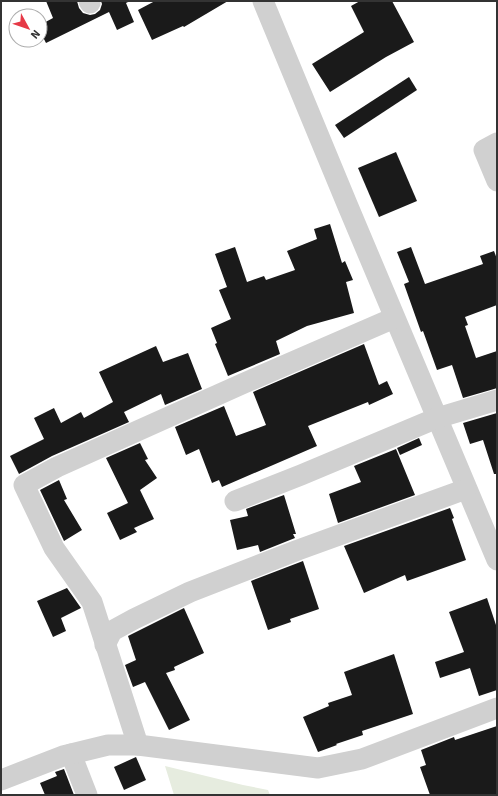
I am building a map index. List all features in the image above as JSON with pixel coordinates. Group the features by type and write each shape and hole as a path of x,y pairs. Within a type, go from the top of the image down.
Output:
{"street":[{"path":"263,1 394,318 497,560"},
{"path":"497,143 484,150 497,181"},
{"path":"138,745 92,602 54,548 24,485 57,467 98,448 394,318"},
{"path":"235,501 437,418 497,400"},
{"path":"105,645 112,632 134,619 190,592 298,550 466,488"},
{"path":"1,780 63,756 108,745 138,745 318,768 362,759 497,708"},
{"path":"71,754 86,795"}],"shaded area":[{"path":"165,766 268,790 270,795 174,795"}],"building":[{"path":"46,1 77,1 79,8 83,13 90,15 95,14 100,10 102,4 101,1 130,1 126,3 134,22 117,30 109,12 48,42 48,21 53,18"},
{"path":"155,1 228,1 184,27 183,26 152,40 138,10"},
{"path":"360,1 392,1 414,42 386,57 330,92 312,64 364,32 351,6"},
{"path":"409,77 417,90 344,138 335,125"},
{"path":"396,152 417,201 379,217 358,168"},
{"path":"330,224 342,263 345,261 353,280 346,282 354,313 307,326 276,341 280,354 228,376 215,344 217,343 211,328 231,319 219,290 227,287 215,254 235,247 247,282 264,276 266,280 295,270 287,251 317,239 314,229"},
{"path":"411,247 425,284 483,264 480,256 494,251 497,259 497,305 465,317 468,325 465,326 476,358 497,351 497,388 463,398 452,365 437,370 423,331 421,332 404,284 409,282 397,252"},
{"path":"364,344 379,385 387,381 393,394 369,405 368,402 308,426 317,446 222,487 219,480 212,483 199,449 186,455 175,427 224,406 236,436 266,425 253,392"},
{"path":"156,346 163,362 188,353 202,389 165,405 161,394 124,412 129,422 52,456 19,474 10,456 44,439 34,418 54,408 61,423 81,412 84,418 113,402 99,372"},
{"path":"497,413 497,474 494,474 483,440 470,444 463,423"},
{"path":"419,438 422,445 400,455 397,448"},
{"path":"140,443 148,459 145,460 157,478 140,490 154,519 134,528 137,532 120,540 107,513 128,503 106,458"},
{"path":"396,449 415,495 338,523 329,494 361,482 354,466"},
{"path":"59,480 67,499 64,500 82,530 64,541 40,490"},
{"path":"284,495 296,534 293,534 295,538 260,552 258,545 237,550 230,520 248,516 246,509"},
{"path":"450,508 454,518 452,519 466,560 407,581 405,575 364,593 344,546"},
{"path":"303,561 319,609 290,619 291,622 268,630 251,581"},
{"path":"67,588 81,608 61,618 66,631 53,637 37,601"},
{"path":"487,598 497,628 497,690 479,696 470,668 440,678 435,662 464,652 449,612"},
{"path":"184,608 204,653 174,667 175,670 166,673 190,720 169,730 145,682 133,687 125,665 136,660 128,636"},
{"path":"394,654 413,714 362,731 363,735 318,752 303,717 329,706 328,703 352,695 344,672"},
{"path":"497,726 497,795 430,795 420,767 426,765 421,750 454,737 455,740"},
{"path":"136,757 146,780 124,790 114,767"},
{"path":"64,769 74,795 45,795 40,783 57,776 55,772"}]}
